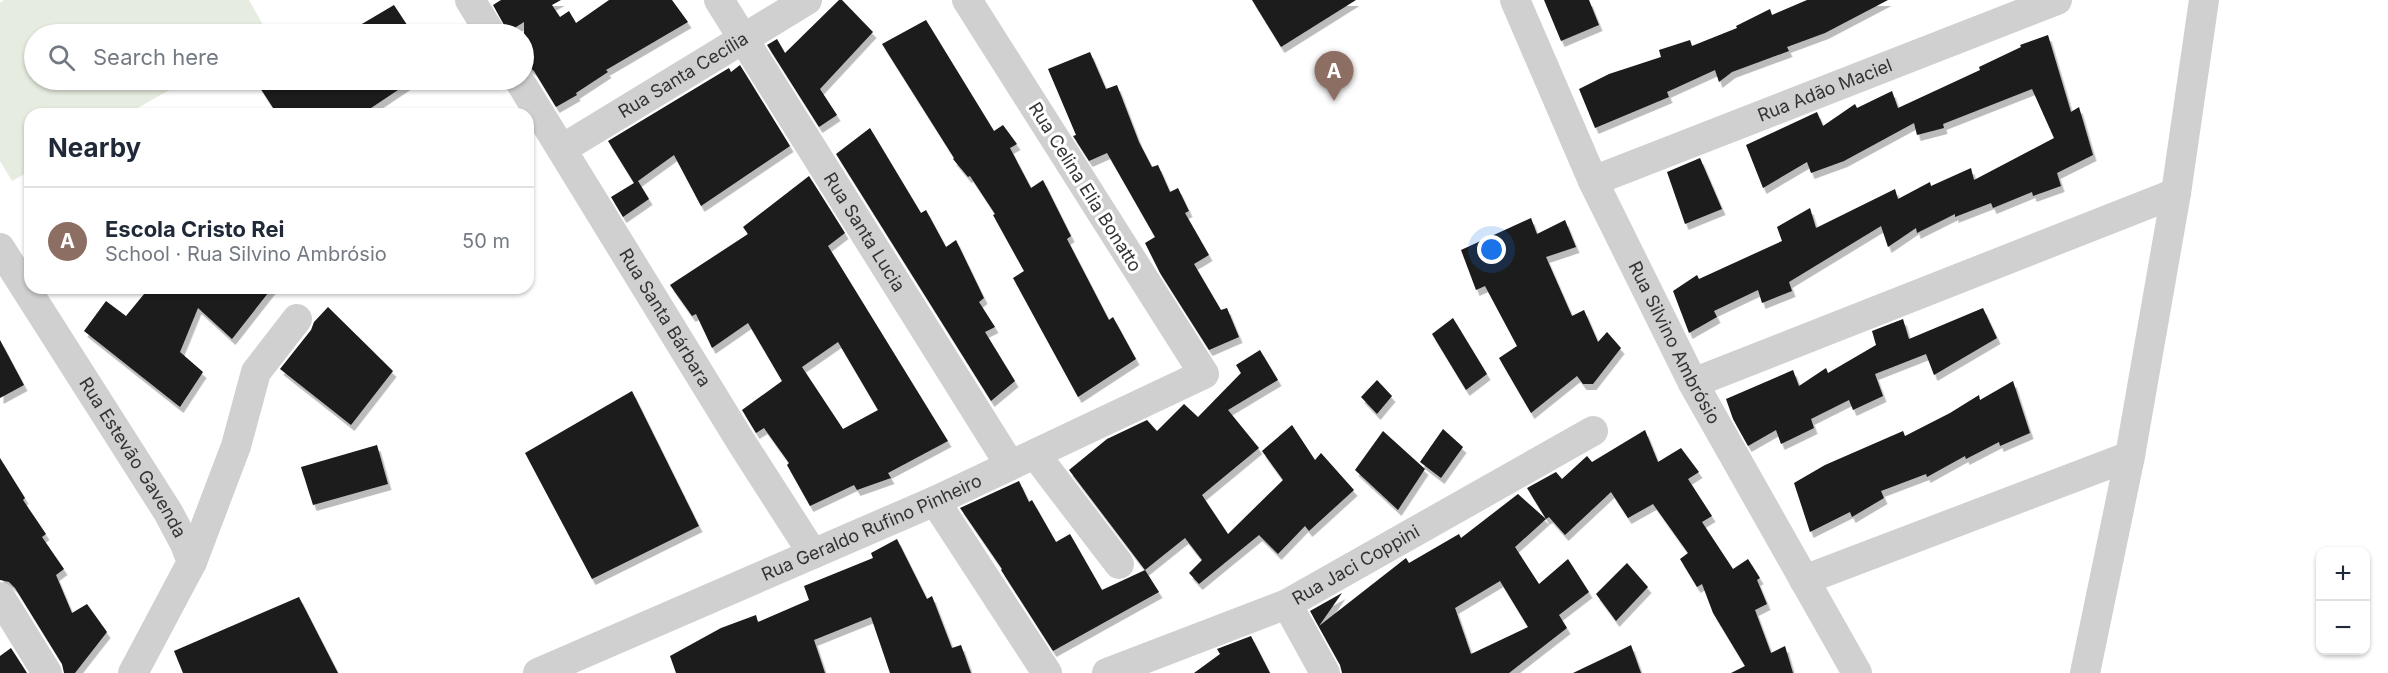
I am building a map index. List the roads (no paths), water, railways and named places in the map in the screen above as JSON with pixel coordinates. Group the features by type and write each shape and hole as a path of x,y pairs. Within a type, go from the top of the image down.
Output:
{"street":[{"path":"470,0 485,24"},
{"name":"Rua Santa Lucia","path":"719,0 1022,459 1119,564"},
{"name":"Rua Santa Cecília","path":"562,149 807,0"},
{"name":"Rua Celina Elia Bonatto","path":"967,0 1204,374"},
{"name":"Rua Silvino Ambrósio","path":"1515,0 1593,181 1692,382 1857,673"},
{"name":"Rua Adão Maciel","path":"1593,181 2057,0"},
{"path":"2085,673 2130,456 2176,193 2204,0"},
{"name":"Rua Santa Bárbara","path":"525,90 743,445 813,554"},
{"path":"1692,382 2176,193"},
{"name":"Rua Estevão Gavenda","path":"0,248 24,286"},
{"name":"Rua Estevão Gavenda","path":"29,294 168,512 192,562"},
{"path":"133,673 192,562 236,446 256,372 297,319"},
{"name":"Rua Geraldo Rufino Pinheiro","path":"538,673 596,661 813,554 935,501 1204,374"},
{"name":"Rua Jaci Coppini","path":"1107,673 1287,604 1593,431"},
{"path":"1804,580 2130,456"},
{"path":"935,501 1047,673"},
{"path":"0,597 46,673"},
{"path":"1287,604 1325,673"}],"place":[{"name":"Escola Cristo Rei","path":"1334,101"}]}
